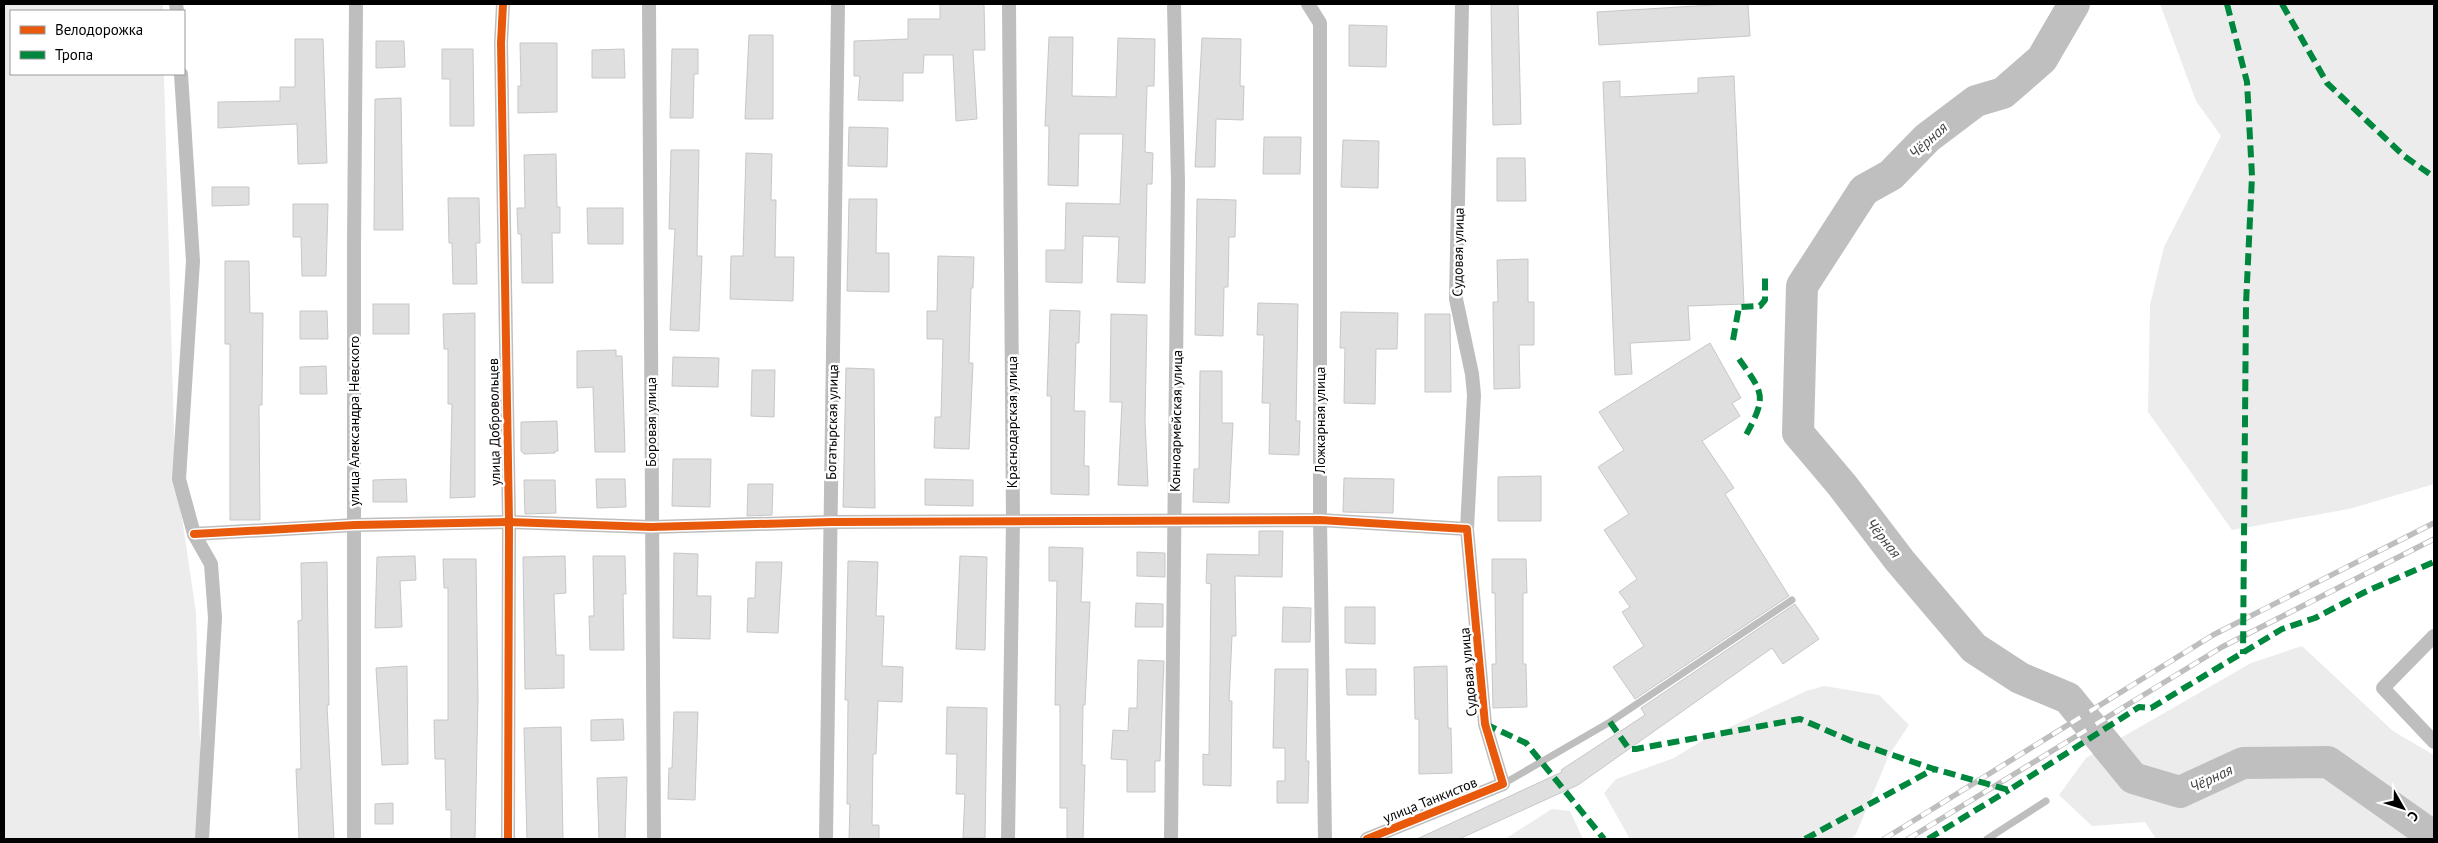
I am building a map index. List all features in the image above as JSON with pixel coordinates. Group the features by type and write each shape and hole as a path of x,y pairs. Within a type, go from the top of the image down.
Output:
{"street":[{"name":"улица Александра Невского","path":"354,839 356,4"},
{"name":"улица Добровольцев","path":"503,4 501,43 508,522 508,839"},
{"name":"Боровая улица","path":"649,4 654,839"},
{"name":"Богатырская улица","path":"826,839 838,4"},
{"name":"Краснодарская улица","path":"1008,839 1013,522 1009,4"},
{"name":"Конноармейская улица","path":"1172,839 1178,182 1174,4"},
{"name":"Ложкарная улица","path":"1308,4 1320,23 1320,520 1325,839"},
{"name":"Судовая улица","path":"1462,4 1456,299 1472,374 1474,395 1466,529 1485,724 1503,784"},
{"path":"181,75 193,261 179,479 194,534 211,564 215,618 202,839"},
{"path":"194,534 354,525 508,522 651,527 831,522 1320,520 1466,529"},
{"path":"2434,636 2383,688 2434,742"},
{"name":"улица Танкистов","path":"1367,839 1503,784"}],"lane":[{"path":"1503,784 1610,722 1792,600"},
{"path":"1988,839 2046,801"}],"shaded area":[{"path":"4,4 163,4 163,10 10,10 10,75 164,75 175,470 196,613 203,839 4,839"},
{"path":"2160,4 2434,4 2434,484 2349,509 2232,530 2148,412 2150,305 2164,247 2221,136 2196,101"},
{"path":"2302,646 2393,731 2434,755 2434,839 2156,839 2145,822 2092,826 2059,795 2086,758 2251,663"},
{"path":"1824,686 1879,695 1909,725 1889,755 1856,834 1851,839 1630,839 1604,793 1616,779 1674,758 1705,739 1806,691"},
{"path":"1552,809 1570,811 1583,839 1505,839"}],"building":[{"path":"940,4 984,4 985,50 973,50 977,119 956,121 953,55 924,55 923,73 903,73 903,101 858,100 860,76 854,76 854,41 908,39 908,19 940,19"},
{"path":"1491,4 1518,4 1521,124 1493,125"},
{"path":"1748,4 1750,36 1599,45 1597,12"},
{"path":"1349,25 1387,26 1386,67 1349,66"},
{"path":"749,35 773,35 773,119 745,119"},
{"path":"1049,37 1073,37 1072,96 1116,97 1118,38 1155,39 1154,86 1147,86 1145,152 1153,153 1152,184 1147,184 1145,283 1117,282 1119,237 1083,236 1082,283 1046,282 1046,250 1065,250 1066,203 1120,204 1123,134 1079,134 1078,186 1048,185 1049,126 1045,126"},
{"path":"1202,38 1241,39 1240,86 1244,86 1243,120 1216,119 1215,167 1195,167"},
{"path":"295,39 323,39 327,163 298,164 297,124 218,128 218,102 280,101 280,87 295,87"},
{"path":"376,41 404,41 405,67 376,68"},
{"path":"520,43 557,43 557,112 518,113 518,86 521,86"},
{"path":"442,49 473,49 474,126 450,126 450,79 442,79"},
{"path":"624,49 625,78 592,78 592,50"},
{"path":"672,49 698,49 698,74 694,74 693,118 670,118"},
{"path":"1734,76 1744,304 1688,306 1690,340 1630,343 1632,374 1615,375 1603,82 1620,81 1620,97 1698,93 1698,78"},
{"path":"401,98 403,230 374,230 375,99"},
{"path":"849,127 888,128 887,167 848,166"},
{"path":"1264,137 1301,137 1300,174 1263,174"},
{"path":"1343,140 1379,141 1378,188 1341,187"},
{"path":"671,150 699,150 697,256 702,256 699,331 670,330 675,229 669,229"},
{"path":"746,153 772,154 771,200 776,200 775,257 794,257 793,301 730,299 731,256 743,256"},
{"path":"556,154 557,207 560,207 560,233 552,233 553,283 522,283 521,234 518,234 517,208 525,208 524,155"},
{"path":"1497,158 1525,158 1526,201 1497,201"},
{"path":"212,187 249,187 249,205 212,206"},
{"path":"448,198 479,198 480,243 476,243 477,284 453,284 452,243 449,243"},
{"path":"849,199 877,199 876,253 889,253 889,292 847,291"},
{"path":"1197,199 1236,200 1235,237 1229,237 1228,287 1224,287 1223,336 1195,335"},
{"path":"293,204 328,204 326,276 302,276 301,237 293,237"},
{"path":"587,208 623,208 623,244 588,244"},
{"path":"938,256 974,257 973,288 971,288 969,363 973,363 969,449 934,448 935,417 941,417 943,339 927,339 927,311 937,311"},
{"path":"1528,259 1528,302 1534,302 1534,345 1519,345 1520,388 1494,389 1493,302 1498,302 1497,260"},
{"path":"225,261 249,261 250,313 263,313 262,405 259,405 260,520 230,520 230,344 225,344"},
{"path":"1258,303 1298,304 1296,421 1300,421 1299,455 1269,454 1270,403 1262,403 1264,335 1257,335"},
{"path":"373,304 409,304 409,334 373,334"},
{"path":"1050,310 1080,311 1079,343 1076,343 1074,411 1085,411 1084,466 1089,466 1089,495 1051,494 1051,396 1047,396"},
{"path":"300,311 327,311 328,339 300,339"},
{"path":"1341,312 1398,313 1397,349 1376,349 1375,404 1344,403 1345,348 1340,348"},
{"path":"475,313 475,497 450,498 452,404 448,404 448,349 444,349 443,314"},
{"path":"1111,314 1147,315 1145,421 1148,486 1118,485 1122,402 1110,402"},
{"path":"1425,314 1450,314 1451,392 1425,392"},
{"path":"1710,343 1741,398 1732,403 1740,416 1702,441 1734,488 1725,494 1789,596 1635,699 1613,667 1644,646 1622,612 1630,607 1619,592 1637,579 1604,530 1629,514 1598,467 1624,450 1599,412"},
{"path":"616,350 616,356 622,356 625,452 595,452 593,387 577,388 577,351"},
{"path":"673,357 719,358 718,387 672,386"},
{"path":"326,366 327,394 300,394 300,367"},
{"path":"846,368 874,369 875,508 843,507"},
{"path":"752,370 775,370 774,417 751,416"},
{"path":"1200,371 1222,371 1222,423 1233,423 1229,503 1193,502 1194,469 1199,469"},
{"path":"557,421 558,451 555,451 555,453 524,454 521,451 521,422"},
{"path":"673,459 711,459 710,507 672,506"},
{"path":"1541,476 1541,521 1498,521 1498,477"},
{"path":"1344,478 1394,479 1393,513 1343,512"},
{"path":"406,479 407,502 373,502 373,480"},
{"path":"596,479 625,479 626,507 597,508"},
{"path":"925,479 973,480 973,506 925,505"},
{"path":"524,480 555,480 556,513 525,514"},
{"path":"748,484 773,484 772,515 747,516"},
{"path":"1259,531 1283,531 1282,577 1235,576 1236,636 1232,636 1229,701 1232,701 1231,786 1203,785 1203,754 1209,755 1211,584 1206,583 1207,554 1259,555"},
{"path":"1049,547 1083,548 1081,602 1090,602 1085,705 1083,705 1082,765 1085,765 1083,839 1067,839 1067,808 1060,808 1060,705 1055,705 1057,581 1049,581"},
{"path":"1137,552 1165,553 1165,577 1137,576"},
{"path":"674,553 698,554 697,596 711,596 710,639 673,638"},
{"path":"415,556 416,580 400,581 402,627 375,628 377,557"},
{"path":"565,556 566,593 554,594 556,655 564,655 564,688 525,689 523,557"},
{"path":"593,556 625,556 626,594 623,594 624,650 590,650 589,616 594,616"},
{"path":"960,556 987,557 985,650 956,649"},
{"path":"443,559 476,559 478,698 475,839 451,839 451,810 446,810 445,759 435,759 434,720 448,720 448,588 444,588"},
{"path":"1492,559 1526,559 1527,593 1523,593 1523,664 1526,664 1527,707 1493,708 1492,664 1496,664 1495,593 1492,593"},
{"path":"848,561 878,562 876,616 884,616 882,666 903,667 902,702 878,701 876,754 873,754 872,825 879,825 879,839 849,839 850,804 847,804 848,700 845,700"},
{"path":"327,562 329,705 327,705 334,839 299,839 296,769 301,769 298,621 302,620 301,563"},
{"path":"756,562 782,562 778,633 747,632 748,598 755,598"},
{"path":"1136,603 1163,604 1163,627 1135,627"},
{"path":"1795,604 1819,639 1783,664 1772,648 1578,785 1459,839 1417,839 1562,772 1561,770 1645,715 1641,708"},
{"path":"1283,607 1311,608 1310,642 1282,642"},
{"path":"1345,607 1375,607 1375,644 1345,643"},
{"path":"1138,660 1164,661 1160,761 1155,761 1155,792 1127,792 1127,760 1111,759 1113,730 1128,731 1129,708 1137,708"},
{"path":"407,666 408,764 382,765 376,668"},
{"path":"1447,666 1448,728 1451,728 1452,773 1419,774 1419,719 1415,719 1414,667"},
{"path":"1275,669 1308,669 1306,761 1309,761 1308,803 1277,803 1277,781 1285,781 1285,748 1273,748"},
{"path":"1346,669 1376,669 1376,695 1347,695"},
{"path":"947,707 987,708 985,838 963,838 965,794 956,794 957,754 946,754"},
{"path":"674,712 698,712 695,800 668,799 669,768 672,768"},
{"path":"623,719 624,740 591,741 591,720"},
{"path":"561,727 563,839 527,839 524,728"},
{"path":"627,777 625,839 599,839 597,778"},
{"path":"393,803 393,824 375,824 375,804"}],"waterway":[{"name":"Чёрная","path":"2074,4 2042,59 2003,93 1976,101 1927,138 1891,175 1864,190 1802,286 1798,433 1842,485 1900,561 1974,648 2020,678 2068,698 2133,778 2180,792 2243,763 2328,762 2434,837"}],"railway":[{"path":"1884,839 2213,635 2434,523"},
{"path":"1908,839 2222,647 2434,539"}],"marked path":[{"path":"2227,4 2247,82 2252,176 2246,304 2243,654"},
{"path":"2282,4 2327,83 2404,156 2434,177"},
{"path":"1733,340 1739,307 1760,306 1765,300 1765,274"},
{"path":"1739,359 1754,380 1760,396 1757,412 1746,435"},
{"path":"1610,722 1629,749 1636,749 1800,719 1854,742 1934,769 2009,790 2139,707 2151,708 2282,629 2315,618 2365,592 2434,562"},
{"path":"1485,724 1526,743 1604,839"},
{"path":"1805,839 1934,769"},
{"path":"1928,839 2009,790"}],"cycle path":[{"path":"503,4 501,43 509,522 508,839"},
{"path":"194,534 355,525 509,522 651,527 831,522 1320,520 1467,529 1485,724 1503,784 1367,839"}]}
